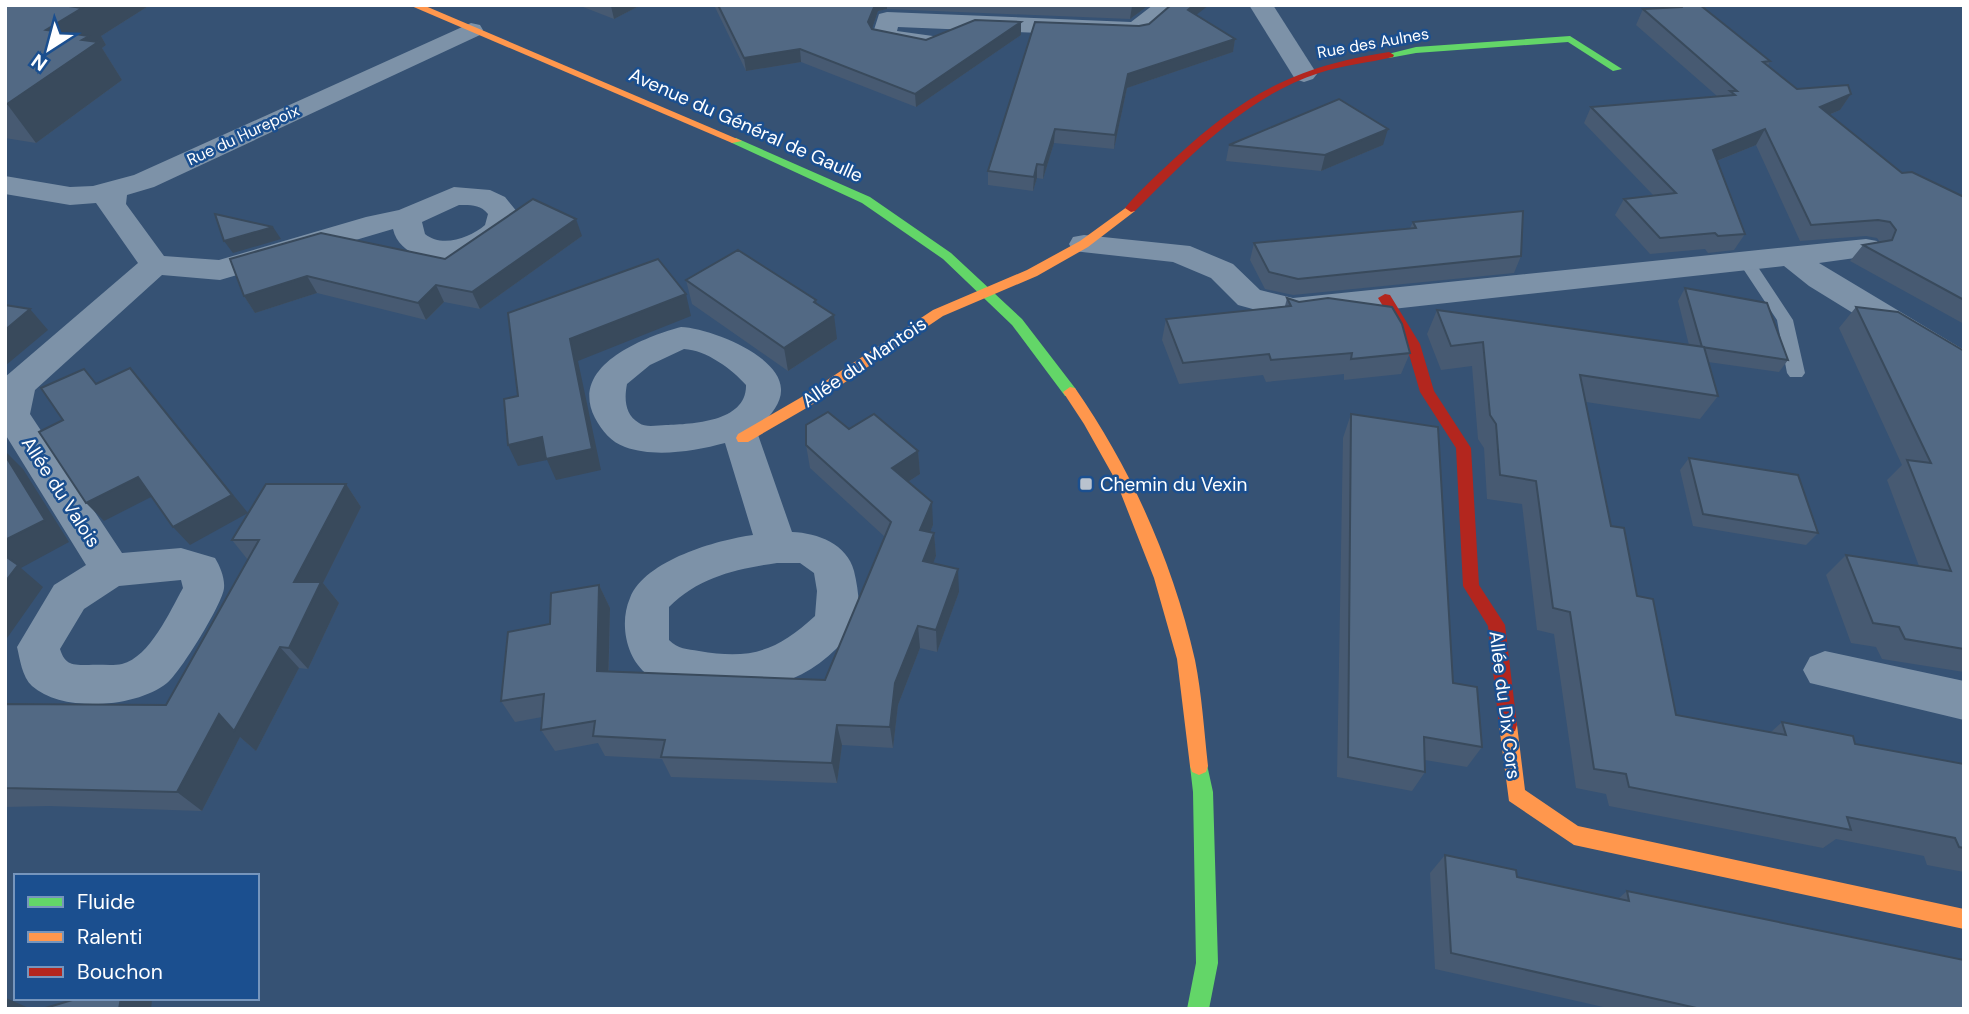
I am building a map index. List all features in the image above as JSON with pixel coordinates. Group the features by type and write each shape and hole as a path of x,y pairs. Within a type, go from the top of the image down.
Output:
{"street":[{"name":"Avenue du Général de Gaulle","path":"414,5 799,168 866,200 947,256 1017,322 1094,424 1141,518 1183,646 1203,792 1207,963 1198,1009"},
{"path":"971,23 1137,30 1168,5"},
{"path":"1261,5 1304,74"},
{"name":"Rue du Hurepoix","path":"5,185 70,196 113,190 144,181 471,30"},
{"name":"Rue des Aulnes","path":"987,291 1032,272 1084,244 1120,219 1205,135 1247,105 1304,74 1351,61 1416,50 1570,39 1616,69"},
{"path":"113,190 111,204 155,265 220,270 377,223 407,218"},
{"path":"1084,244 1179,253 1222,271 1250,299 1293,309 1866,248"},
{"path":"1790,256 1820,279 1964,366"},
{"name":"Allée du Valois","path":"111,570 12,415 18,385 155,265"},
{"name":"Allée du Mantois","path":"777,547 737,433 805,402 938,313 987,291"},
{"name":"Allée du Dix Cors","path":"1385,298 1413,344 1427,392 1463,448 1471,586 1496,625 1516,795 1574,835 1964,919"},
{"path":"1825,670 1964,701"}],"lane":[{"path":"1746,261 1785,320 1796,373"}],"building":[{"path":"5,5 70,5 82,8 46,30 89,36 82,40 98,42 5,104"},
{"path":"718,5 875,5 868,22 872,29 926,40 975,20 1021,22 915,94 800,49 744,58"},
{"path":"1171,5 1194,5 1188,10 1235,39 1128,74 1115,135 1055,129 1044,165 1037,164 1034,177 988,171 1035,22 1139,26 1149,24"},
{"path":"1700,5 1770,61 1763,62 1797,89 1848,85 1851,94 1820,107 1902,173 1912,172 1964,197 1964,300 1863,245 1892,240 1896,230 1890,222 1878,220 1811,225 1765,129 1713,150 1745,234 1718,236 1715,233 1660,238 1624,199 1676,193 1591,107 1735,95 1730,91 1737,91 1643,9"},
{"path":"1339,99 1388,129 1325,155 1229,145"},
{"path":"533,199 576,219 472,292 436,285 418,303 307,276 244,296 230,259 321,233 445,259"},
{"path":"1523,211 1521,256 1298,279 1269,272 1254,243 1416,228 1413,222"},
{"path":"215,214 273,227 224,241"},
{"path":"738,250 816,300 814,302 834,315 784,348 686,280"},
{"path":"658,259 686,294 570,339 592,449 546,459 542,437 508,445 504,399 518,396 508,313"},
{"path":"1685,288 1767,303 1788,360 1702,347"},
{"path":"1287,298 1299,302 1328,298 1392,307 1402,324 1410,353 1351,359 1352,353 1271,360 1269,354 1183,363 1166,319 1291,306"},
{"path":"5,305 30,309 5,330"},
{"path":"1856,307 1898,312 1964,351 1964,649 1905,639 1899,627 1873,623 1846,555 1951,571 1907,460 1931,463"},
{"path":"1437,310 1704,347 1718,396 1580,375 1611,526 1624,528 1637,596 1653,599 1676,715 1786,735 1782,722 1853,736 1855,744 1964,764 1964,848 1959,847 1955,838 1847,817 1851,830 1629,787 1626,774 1594,769 1570,612 1553,608 1536,481 1500,475 1496,424 1490,415 1483,342 1451,346"},
{"path":"130,368 232,495 173,527 138,477 86,503 39,432 63,420 41,388 84,369 96,384"},
{"path":"828,412 849,429 874,414 918,451 892,468 932,502 920,530 934,533 923,561 958,569 936,630 918,626 895,683 890,727 837,725 832,763 661,757 665,740 593,736 595,721 541,730 544,694 501,701 508,632 550,624 551,593 599,585 597,671 825,680 891,522 806,445 806,425"},
{"path":"1351,414 1438,427 1453,683 1477,687 1482,747 1424,737 1425,772 1348,757"},
{"path":"5,455 45,520 5,540"},
{"path":"1689,458 1798,475 1818,533 1703,514"},
{"path":"266,484 346,484 294,582 321,582 289,648 280,647 234,731 219,714 177,792 5,788 5,704 166,705 259,540 232,540"},
{"path":"5,556 18,565 5,582"},
{"path":"1445,855 1516,870 1517,877 1629,901 1627,891 1964,960 1964,1009 1701,1009 1451,953"},
{"path":"72,1000 121,1000 119,1009 42,1009"}],"traffic: fast":[{"path":"1389,55 1416,50 1570,39 1617,69"},
{"path":"736,141 866,200 947,256 1017,322 1070,392"},
{"path":"1198,1009 1207,963 1203,792 1199,766"}],"traffic: slow":[{"path":"414,5 736,141"},
{"path":"743,438 805,402 938,313 1032,273 1084,244 1131,208"},
{"path":"1070,392 1090,420 1124,481 1163,578 1186,659 1199,766"},
{"path":"1508,725 1516,795 1574,835 1964,919"}],"traffic: jam":[{"path":"1131,208 1211,132 1256,99 1315,70 1389,55"},
{"path":"1385,298 1413,344 1427,392 1463,448 1471,586 1496,625 1508,725"}],"place":[{"name":"Chemin du Vexin","path":"1086,484"}]}
